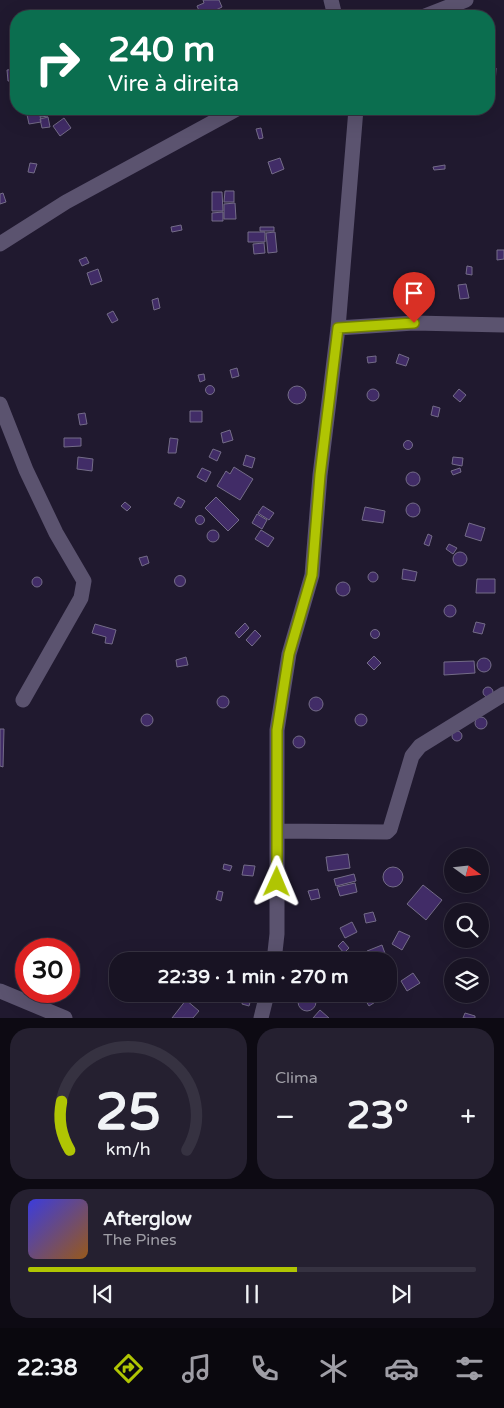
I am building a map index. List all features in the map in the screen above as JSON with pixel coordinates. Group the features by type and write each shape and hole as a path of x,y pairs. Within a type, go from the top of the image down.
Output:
{"street":[{"path":"440,10 466,0"},
{"path":"0,244 66,202 226,115"},
{"path":"275,952 277,934 278,831 277,730 289,654 312,575 320,475 338,328 356,115"},
{"path":"338,328 414,323 504,325"},
{"path":"0,404 26,470 52,526 84,580 82,598 23,700"},
{"path":"278,831 387,832 390,829 412,756 420,746 504,694"},
{"path":"0,991 65,1018"},
{"path":"261,1018 265,1002"}],"building":[{"path":"203,0 219,0 222,7 216,10 199,10 197,6 204,3"},
{"path":"7,70 10,70 10,81 8,81"},
{"path":"27,115 40,115 41,122 29,124"},
{"path":"48,117 50,127 42,128 40,119"},
{"path":"64,118 71,128 60,136 53,126"},
{"path":"261,128 263,138 259,139 256,129"},
{"path":"280,158 284,169 272,174 268,162"},
{"path":"30,163 37,164 34,173 28,172"},
{"path":"445,165 445,169 434,170 433,167"},
{"path":"225,191 234,191 234,202 224,202"},
{"path":"212,192 222,192 223,211 212,211"},
{"path":"3,193 6,202 0,204 0,194"},
{"path":"235,203 236,219 224,219 224,204"},
{"path":"223,212 223,221 212,221 212,213"},
{"path":"181,225 182,230 172,232 171,227"},
{"path":"260,227 274,227 274,231 260,231"},
{"path":"248,232 265,232 265,242 248,242"},
{"path":"275,232 277,252 268,253 266,233"},
{"path":"264,243 265,253 254,254 253,244"},
{"path":"497,250 504,250 504,259 497,260"},
{"path":"86,257 89,263 82,266 79,260"},
{"path":"467,266 472,267 472,275 466,274"},
{"path":"98,269 102,281 91,285 87,273"},
{"path":"466,284 469,298 460,299 458,285"},
{"path":"158,298 160,308 154,310 152,300"},
{"path":"113,311 118,320 112,323 107,314"},
{"path":"399,354 409,358 406,366 396,363"},
{"path":"376,356 376,362 368,363 367,357"},
{"path":"237,368 239,376 232,378 230,370"},
{"path":"204,374 205,380 200,382 198,375"},
{"path":"210,385 215,390 210,395 205,390"},
{"path":"293,386 301,386 306,391 304,402 293,404 288,399 288,391"},
{"path":"371,389 375,389 379,395 375,401 371,401 367,397 367,393"},
{"path":"459,389 466,395 460,402 453,396"},
{"path":"433,406 440,408 438,417 431,415"},
{"path":"190,411 202,411 202,422 190,422"},
{"path":"85,413 87,424 80,425 78,414"},
{"path":"230,430 233,440 223,443 221,433"},
{"path":"64,438 81,438 81,446 64,447"},
{"path":"170,438 178,439 176,453 168,453"},
{"path":"408,440 413,445 408,450 403,445"},
{"path":"213,449 221,452 217,461 209,457"},
{"path":"246,455 255,458 252,468 243,465"},
{"path":"78,457 93,459 92,471 77,469"},
{"path":"453,457 463,458 462,466 452,464"},
{"path":"234,467 253,479 240,500 217,486 226,471 230,474"},
{"path":"202,468 211,472 206,482 197,477"},
{"path":"460,468 461,472 453,475 451,471"},
{"path":"413,472 418,474 420,479 418,484 413,486 408,484 406,479 408,474"},
{"path":"178,497 185,501 181,508 174,504"},
{"path":"216,497 239,520 228,531 205,508"},
{"path":"125,502 131,507 127,511 121,506"},
{"path":"410,503 416,503 420,510 416,517 410,517 406,513 406,507"},
{"path":"263,506 274,513 269,520 258,513"},
{"path":"365,507 385,511 383,523 362,520"},
{"path":"257,514 267,520 262,529 252,523"},
{"path":"200,516 204,520 200,524 196,520"},
{"path":"469,523 485,528 481,541 465,536"},
{"path":"215,530 218,531 218,541 211,542 208,541 207,534 208,531"},
{"path":"261,530 274,538 268,547 255,539"},
{"path":"428,534 432,536 429,546 424,544"},
{"path":"449,544 457,548 453,554 446,549"},
{"path":"460,552 465,554 467,559 465,564 460,566 455,564 453,559 455,554"},
{"path":"147,556 149,563 142,566 139,558"},
{"path":"403,569 417,572 415,581 402,579"},
{"path":"373,572 378,577 373,582 368,577"},
{"path":"180,575 186,581 180,587 174,581"},
{"path":"35,577 39,577 42,582 41,586 35,587 32,584 32,580"},
{"path":"477,579 495,579 495,593 476,593"},
{"path":"340,582 346,582 350,589 346,596 340,596 336,592 336,586"},
{"path":"450,605 456,611 450,617 444,611"},
{"path":"476,622 485,624 482,634 473,632"},
{"path":"245,623 249,628 239,638 235,633"},
{"path":"95,624 116,630 112,644 105,643 106,637 92,633"},
{"path":"375,629 380,634 375,639 370,634"},
{"path":"255,630 261,636 252,646 246,640"},
{"path":"374,656 381,663 374,670 367,663"},
{"path":"186,657 188,665 177,667 176,660"},
{"path":"484,658 489,660 491,665 489,670 484,672 479,670 477,665 479,660"},
{"path":"474,661 475,673 444,675 444,662"},
{"path":"486,687 490,687 493,692 492,696 486,697 483,694 483,690"},
{"path":"221,696 225,696 229,702 225,708 221,708 217,704 217,700"},
{"path":"313,697 319,697 323,704 319,711 313,711 309,707 309,701"},
{"path":"147,714 153,720 147,726 141,720"},
{"path":"361,714 367,720 361,726 355,720"},
{"path":"481,717 487,723 481,729 475,723"},
{"path":"0,729 4,729 3,767 0,766"},
{"path":"455,731 459,731 462,736 461,740 455,741 452,738 452,734"},
{"path":"299,736 305,742 299,748 293,742"},
{"path":"348,854 350,868 328,871 326,857"},
{"path":"224,864 232,866 230,871 223,869"},
{"path":"244,865 255,866 253,876 242,875"},
{"path":"393,867 400,870 403,877 400,884 393,887 386,884 383,877 386,870"},
{"path":"354,874 356,881 336,886 334,879"},
{"path":"355,883 357,892 340,896 337,887"},
{"path":"423,885 442,900 426,920 407,904"},
{"path":"318,889 320,898 311,900 308,891"},
{"path":"218,891 223,892 221,901 216,899"},
{"path":"373,912 376,921 366,923 364,914"},
{"path":"352,922 357,932 345,938 340,928"},
{"path":"399,931 410,936 402,950 392,944"},
{"path":"343,941 349,948 343,952 338,946"},
{"path":"382,945 384,952 367,952"},
{"path":"413,973 420,983 407,991 401,981"},
{"path":"184,1002 188,1002 199,1011 193,1018 172,1018"},
{"path":"242,1002 250,1002 249,1006 242,1004"},
{"path":"298,1002 316,1002 313,1008 307,1011"},
{"path":"366,1002 375,1002 369,1006"},
{"path":"320,1010 329,1018 313,1018"},
{"path":"465,1013 475,1016 475,1018 463,1018"}],"route":[{"path":"277,882 277,730 289,654 306,602 312,575 320,475 338,328 414,323"}]}
